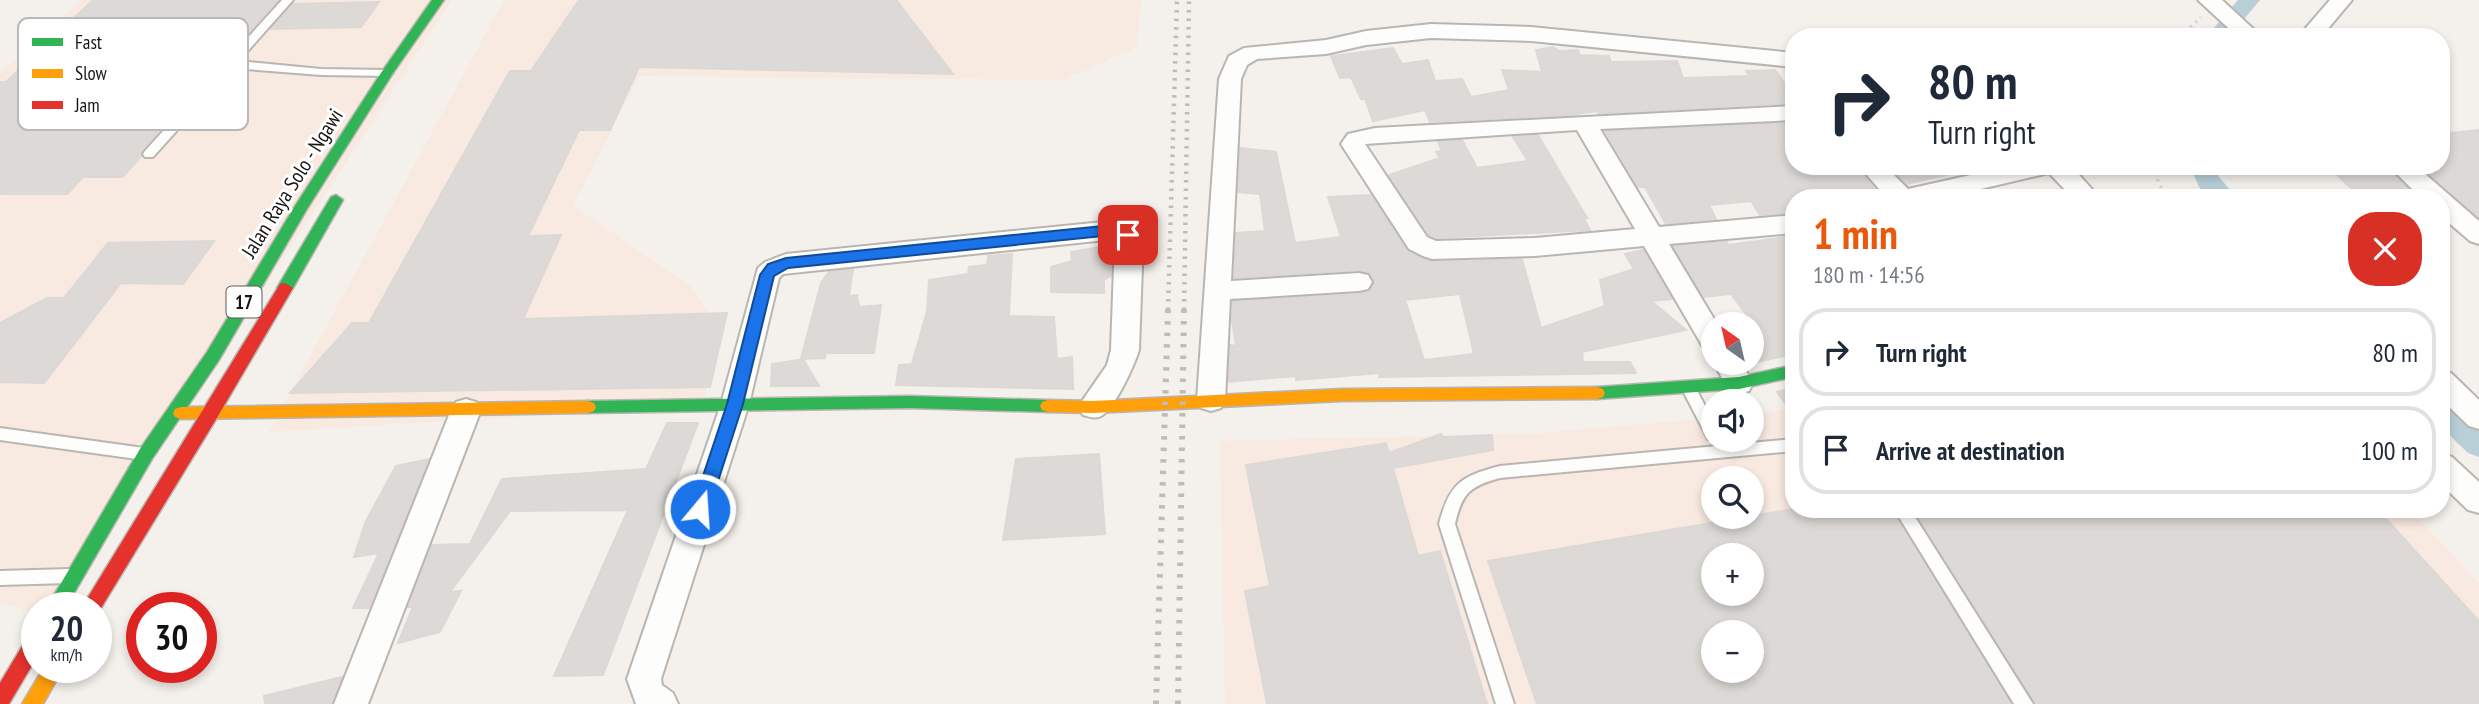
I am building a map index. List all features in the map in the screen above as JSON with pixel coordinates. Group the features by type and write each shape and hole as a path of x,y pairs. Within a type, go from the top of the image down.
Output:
{"main road":[{"name":"Jalan Raya Solo - Ngawi","path":"64,592 146,454 214,356 257,278 387,72 438,0"},
{"name":"17","path":"100,592 212,412 342,191"},
{"path":"1764,372 1785,371"},
{"path":"175,414 910,402 1093,407 1342,395 1600,393 1688,387 1727,375"},
{"path":"0,701 21,666"},
{"path":"0,668 21,673"},
{"path":"32,704 44,683"}],"street":[{"path":"2317,28 2341,0"},
{"path":"2219,5 2242,28"},
{"path":"1211,400 1230,79 1237,61 1252,53 1326,47 1397,33 1459,30 1531,34 1785,59"},
{"path":"1785,113 1375,135 1356,139 1353,144 1418,243 1432,250 1535,247 1651,239 1785,225"},
{"path":"1584,122 1701,320"},
{"path":"1880,175 1895,189"},
{"path":"1944,189 2007,175"},
{"path":"2065,175 2079,189"},
{"path":"2411,175 2427,189"},
{"path":"2450,209 2477,230"},
{"path":"2450,232 2477,230"},
{"path":"661,704 650,698 645,690 644,679 735,404 767,275 779,265 1123,231 1130,239 1125,351 1120,367 1093,407"},
{"path":"1216,292 1359,282"},
{"path":"2450,390 2479,418"},
{"path":"351,704 466,410"},
{"path":"2450,474 2479,501"}],"lane":[{"path":"248,44 288,0"},
{"path":"248,66 321,72 387,72"},
{"path":"149,154 171,130"},
{"path":"1688,387 1701,412"},
{"path":"0,434 146,454"},
{"path":"1505,704 1447,524 1452,501 1469,480 1500,472 1701,443"},
{"path":"1764,443 1785,445"},
{"path":"1908,518 2024,704"},
{"path":"0,578 74,576"}],"shaded area":[{"path":"82,0 452,0 66,592 21,592 21,609 0,602 0,73 18,57 18,130 248,130 248,18 62,18"},
{"path":"504,0 1141,0 1137,47 1063,80 639,76 573,206 690,285 715,322 704,405 269,432"},
{"path":"1785,409 1785,518 2418,518 2479,583 2479,704 1225,704 1220,441 1528,434 1701,419 1701,452 1764,452 1764,413"}],"building":[{"path":"93,0 278,0 248,33 248,18 74,18"},
{"path":"579,0 896,0 953,74 639,67 610,130 579,130 528,236 561,235 523,319 727,313 710,387 290,393 352,323 369,323 510,71 531,71"},
{"path":"379,2 361,27 271,29 293,4"},
{"path":"1553,47 1560,51 1578,50 1580,55 1609,56 1611,62 1677,61 1683,78 1749,76 1746,71 1775,70 1785,84 1785,104 1598,114 1597,111 1570,115 1430,122 1425,110 1373,121 1365,99 1361,99 1351,77 1340,78 1331,56 1393,48 1402,64 1428,60 1435,81 1462,79 1471,97 1509,90 1502,70 1542,72 1536,50"},
{"path":"18,71 18,130 160,130 123,177 83,177 67,194 0,194 0,82 6,82"},
{"path":"1785,123 1785,175 1864,175 1876,189 1785,189 1785,213 1760,215 1751,201 1709,205 1716,219 1666,224 1645,187 1638,187 1605,131"},
{"path":"2479,130 2479,218 2450,192 2450,189 2446,189 2430,175 2450,175 2450,133"},
{"path":"1538,135 1587,218 1584,219 1590,230 1437,238 1429,235 1389,175 1440,158 1436,152 1442,151 1438,142 1462,140 1477,168 1528,161 1513,137"},
{"path":"1240,148 1276,152 1295,243 1341,237 1328,197 1371,195 1407,250 1422,258 1432,262 1522,259 1541,328 1605,306 1600,280 1634,269 1625,254 1643,250 1672,299 1651,301 1686,330 1582,352 1583,362 1630,362 1636,373 1379,377 1379,373 1228,382 1230,345 1236,346 1232,320 1233,301 1360,294 1369,292 1374,283 1370,274 1359,270 1234,278 1236,233 1265,231 1260,194 1238,192","holes":["1460,294 1474,354 1424,360 1405,300"]},
{"path":"1898,175 1947,175 1907,184"},
{"path":"2337,175 2395,175 2408,189 2352,189"},
{"path":"1785,237 1785,356 1764,360 1764,312 1744,312 1731,294 1704,297 1673,246 1727,242 1728,245"},
{"path":"214,241 183,284 121,283 44,383 0,382 0,323 47,298 64,298 108,243"},
{"path":"1099,247 1106,257 1112,258 1111,276 1104,280 1104,293 1051,292 1051,267 1072,261 1071,252"},
{"path":"1012,254 1009,316 1054,317 1057,359 1072,357 1073,389 896,385 899,365 912,364 927,311 929,280 968,274 969,267 987,265 988,256"},
{"path":"853,269 849,296 857,295 859,307 881,305 874,353 826,353 825,358 801,359 821,283 829,272"},
{"path":"803,359 819,386 771,386 772,364"},
{"path":"1785,390 1785,403 1777,392"},
{"path":"667,423 698,423 603,675 554,676 628,510 510,511 450,592 461,591 440,632 398,643 413,607 408,607 432,545 470,544 502,479 646,469"},
{"path":"1441,434 1443,437 1492,435 1493,450 1393,468 1418,556 1440,551 1487,704 1267,704 1245,591 1270,586 1246,465 1386,443 1389,453"},
{"path":"1099,454 1105,534 1003,540 1016,459"},
{"path":"429,459 369,608 353,608 379,553 354,557 366,521 396,466"},
{"path":"1785,511 1785,518 1897,518 2011,704 1537,704 1488,561 1701,525 1701,529 1764,529 1764,514"},
{"path":"1919,518 2385,518 2479,621 2479,704 2036,704"},
{"path":"342,677 332,704 265,704 264,696"}],"waterway":[{"path":"2225,28 2249,0"},
{"path":"2206,175 2216,189"},
{"path":"2450,418 2479,445"}],"railway":[{"path":"1168,310 1177,0"},
{"path":"1184,310 1189,0"},
{"path":"1156,704 1168,309"},
{"path":"1178,704 1184,309"}],"traffic: fast":[{"path":"65,592 146,454 213,356 300,209 387,73 438,0"},
{"path":"285,288 336,200"},
{"path":"1597,393 1739,383 1785,373"},
{"path":"588,407 910,402 1048,406"}],"traffic: slow":[{"path":"1048,406 1093,407 1342,395 1597,393"},
{"path":"181,413 588,407"},
{"path":"32,704 44,683"}],"traffic: jam":[{"path":"100,592 285,288"},
{"path":"0,701 21,666"}],"route":[{"path":"700,509 735,404 767,275 774,268 786,263 1113,230 1123,231 1128,235"}]}
